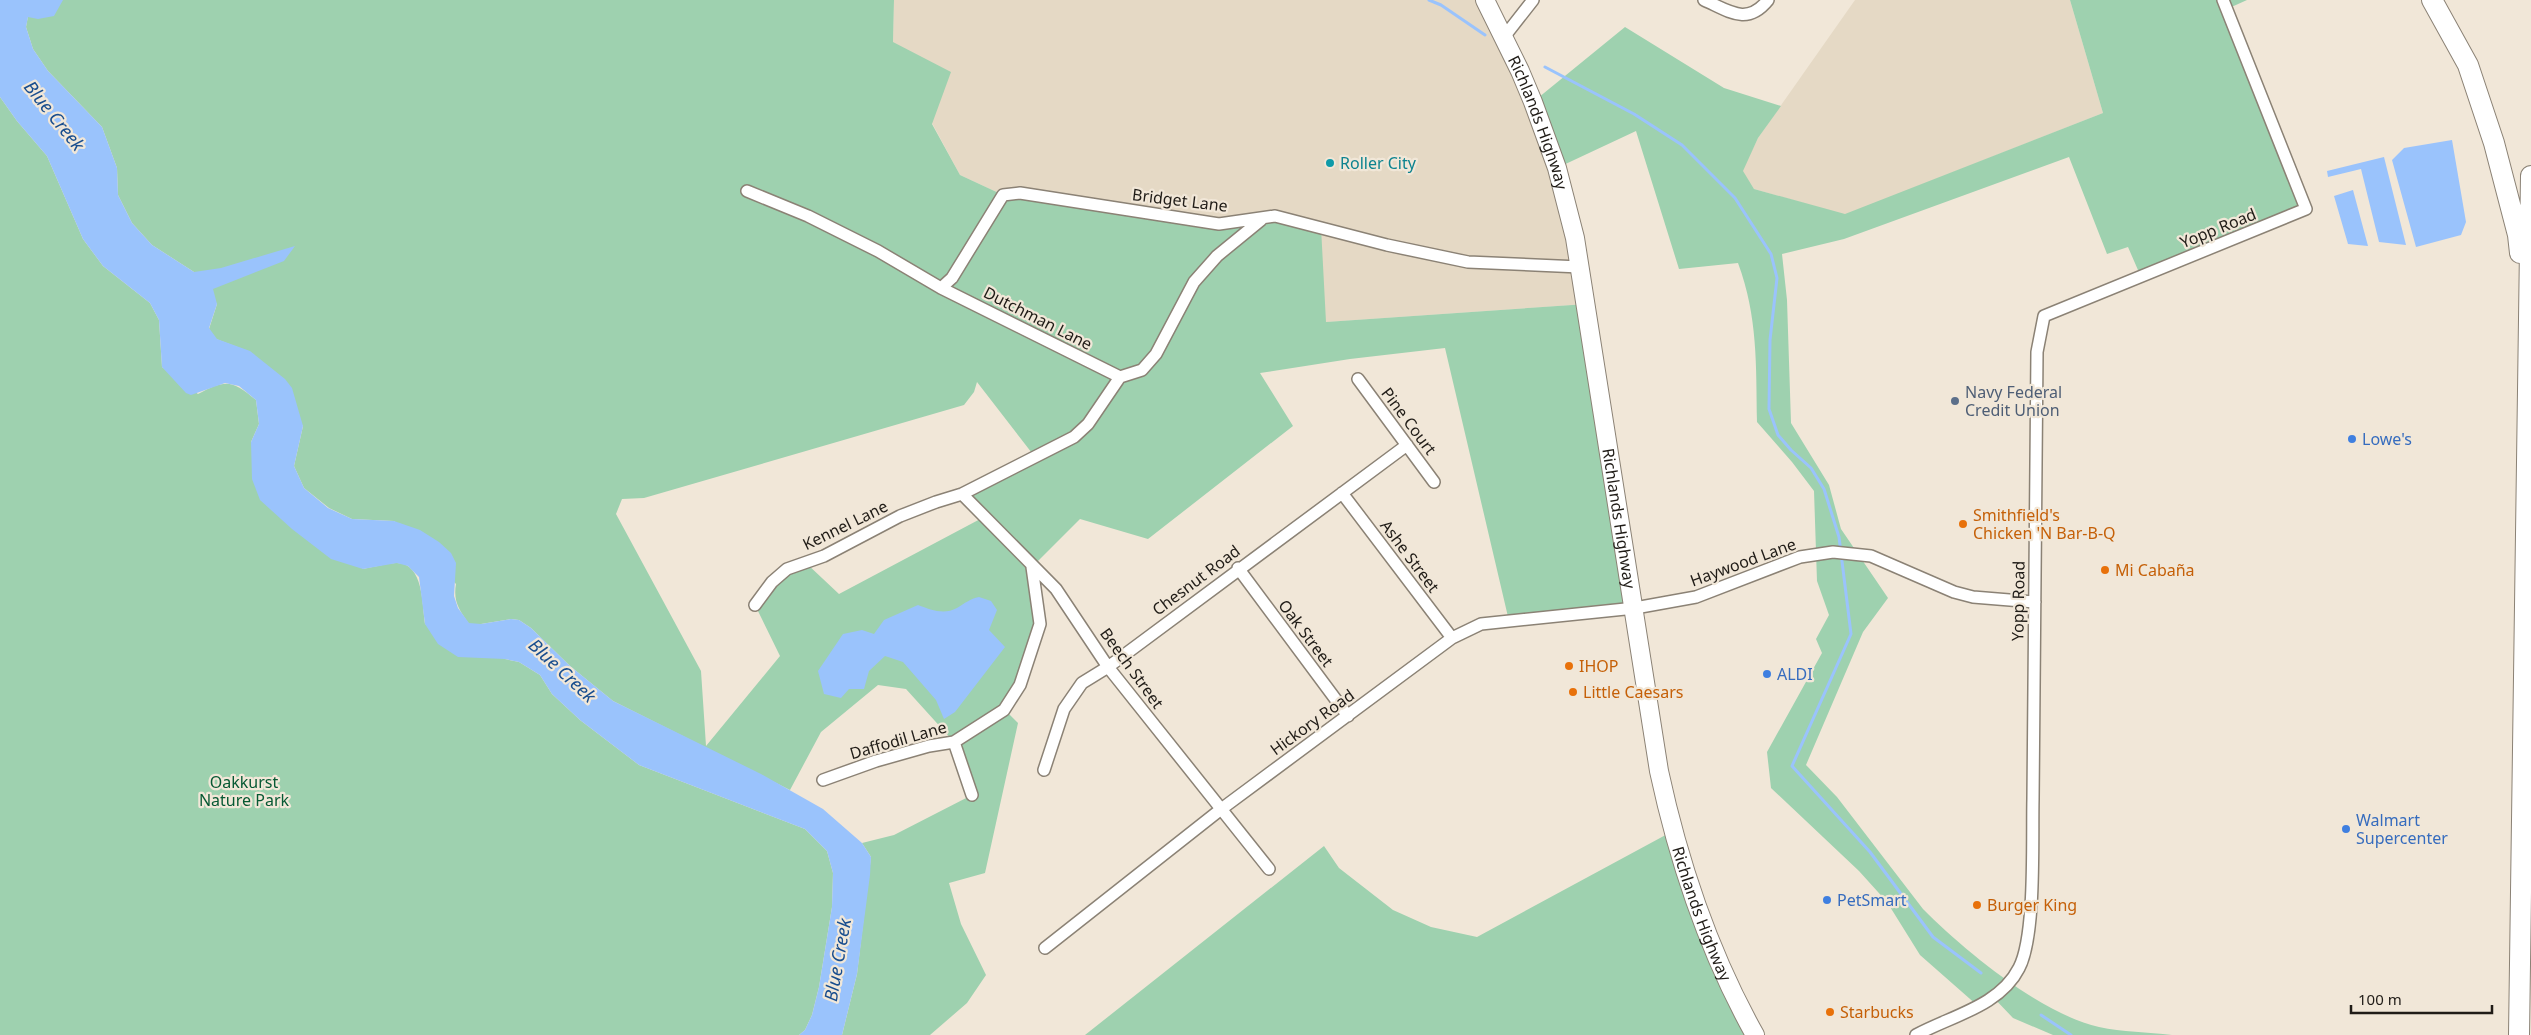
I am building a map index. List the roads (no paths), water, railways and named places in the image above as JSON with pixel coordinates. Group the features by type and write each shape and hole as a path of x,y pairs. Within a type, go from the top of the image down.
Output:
{"highway":[{"path":"2432,0 2468,65 2494,143 2518,235 2529,330"},
{"path":"2519,1035 2531,176"}],"main road":[{"name":"Richlands Highway","path":"1485,0 1530,94 1557,168 1580,267 1659,771 1679,854 1706,936 1754,1035"}],"street":[{"path":"1504,37 1533,0"},
{"path":"1704,0 1741,15 1752,15 1761,9 1768,0"},
{"name":"Yopp Road","path":"1916,1035 1978,1006 1998,992 2010,982 2020,968 2027,947 2032,829 2037,352 2044,316 2306,209 2223,0"},
{"name":"Dutchman Lane","path":"747,191 808,216 878,251 941,288 1120,377"},
{"name":"Bridget Lane","path":"941,288 952,278 1003,195 1020,193 1218,224 1260,220 1275,216 1387,245 1468,262 1580,267"},
{"path":"1120,377 1142,370 1156,354 1194,282 1217,256 1260,220"},
{"name":"Kennel Lane","path":"755,605 772,582 787,569 824,556 900,516 962,494 1074,438 1088,424 1120,377"},
{"name":"Pine Court","path":"1358,379 1434,482"},
{"name":"Chesnut Road","path":"1044,770 1064,708 1082,683 1108,667 1238,568 1407,445"},
{"name":"Ashe Street","path":"1342,493 1452,638"},
{"name":"Beech Street","path":"962,494 1032,567 1056,589 1108,667 1220,810 1269,869"},
{"name":"Haywood Lane","path":"1634,608 1696,597 1800,557 1833,552 1871,556 1954,592 1973,597 2035,602"},
{"name":"Daffodil Lane","path":"823,780 876,761 929,746 954,742 1004,710 1020,684 1040,624 1032,567"},
{"name":"Oak Street","path":"1238,568 1348,716"},
{"name":"Hickory Road","path":"1045,948 1220,810 1452,638 1481,624 1634,608"},
{"path":"954,742 972,795"}],"water":[{"name":"Blue Creek","path":"0,0 63,0 54,16 38,19 28,17 26,27 33,49 48,71 102,127 117,168 118,195 132,223 152,245 194,272 221,268 295,246 284,261 213,289 217,304 209,328 217,339 250,351 285,379 292,388 303,426 294,466 304,488 328,508 352,519 394,521 420,530 439,542 451,553 456,563 454,596 458,608 469,623 481,624 511,619 519,620 531,628 570,666 613,701 761,774 823,809 862,843 871,857 870,875 857,974 842,1035 799,1035 805,1030 812,1015 819,987 832,907 833,873 827,851 805,829 639,765 580,720 552,694 540,675 519,662 505,659 458,657 438,644 425,624 419,577 408,566 397,563 363,569 331,559 292,529 260,500 252,479 251,442 259,424 256,400 239,386 225,383 191,395 186,393 162,367 159,320 150,303 103,266 83,239 47,156 17,121 0,97"},
{"path":"2452,140 2466,222 2461,235 2416,247 2392,160 2404,148"},
{"path":"2384,157 2406,245 2379,242 2361,169 2328,177 2327,171"},
{"path":"2353,190 2368,246 2348,244 2334,196"},
{"path":"979,597 991,601 997,610 989,630 1005,647 955,712 944,719 936,700 903,662 885,656 869,671 864,689 849,689 841,698 824,694 818,671 843,634 862,630 874,634 884,620 918,605 933,610 947,611"}],"waterway":[{"path":"1429,0 1441,5 1485,35"},
{"path":"1545,67 1634,114 1682,145 1735,198 1771,254 1777,278 1770,340 1769,409 1778,435 1811,468 1824,489 1839,537 1851,634 1792,766 1870,852 1933,937 1981,973"},
{"path":"2041,1015 2071,1035"}],"place":[{"name":"Roller City","path":"1330,163"},
{"name":"Navy Federal Credit Union","path":"1955,401"},
{"name":"Lowe's","path":"2352,439"},
{"name":"Smithfield's Chicken 'N Bar-B-Q","path":"1963,524"},
{"name":"Mi Cabaña","path":"2105,570"},
{"name":"IHOP","path":"1569,666"},
{"name":"ALDI","path":"1767,674"},
{"name":"Little Caesars","path":"1573,692"},
{"name":"Walmart Supercenter","path":"2346,829"},
{"name":"PetSmart","path":"1827,900"},
{"name":"Burger King","path":"1977,905"},
{"name":"Starbucks","path":"1830,1012"}],"park label":[{"name":"Oakkurst Nature Park","path":"244,791"}]}
